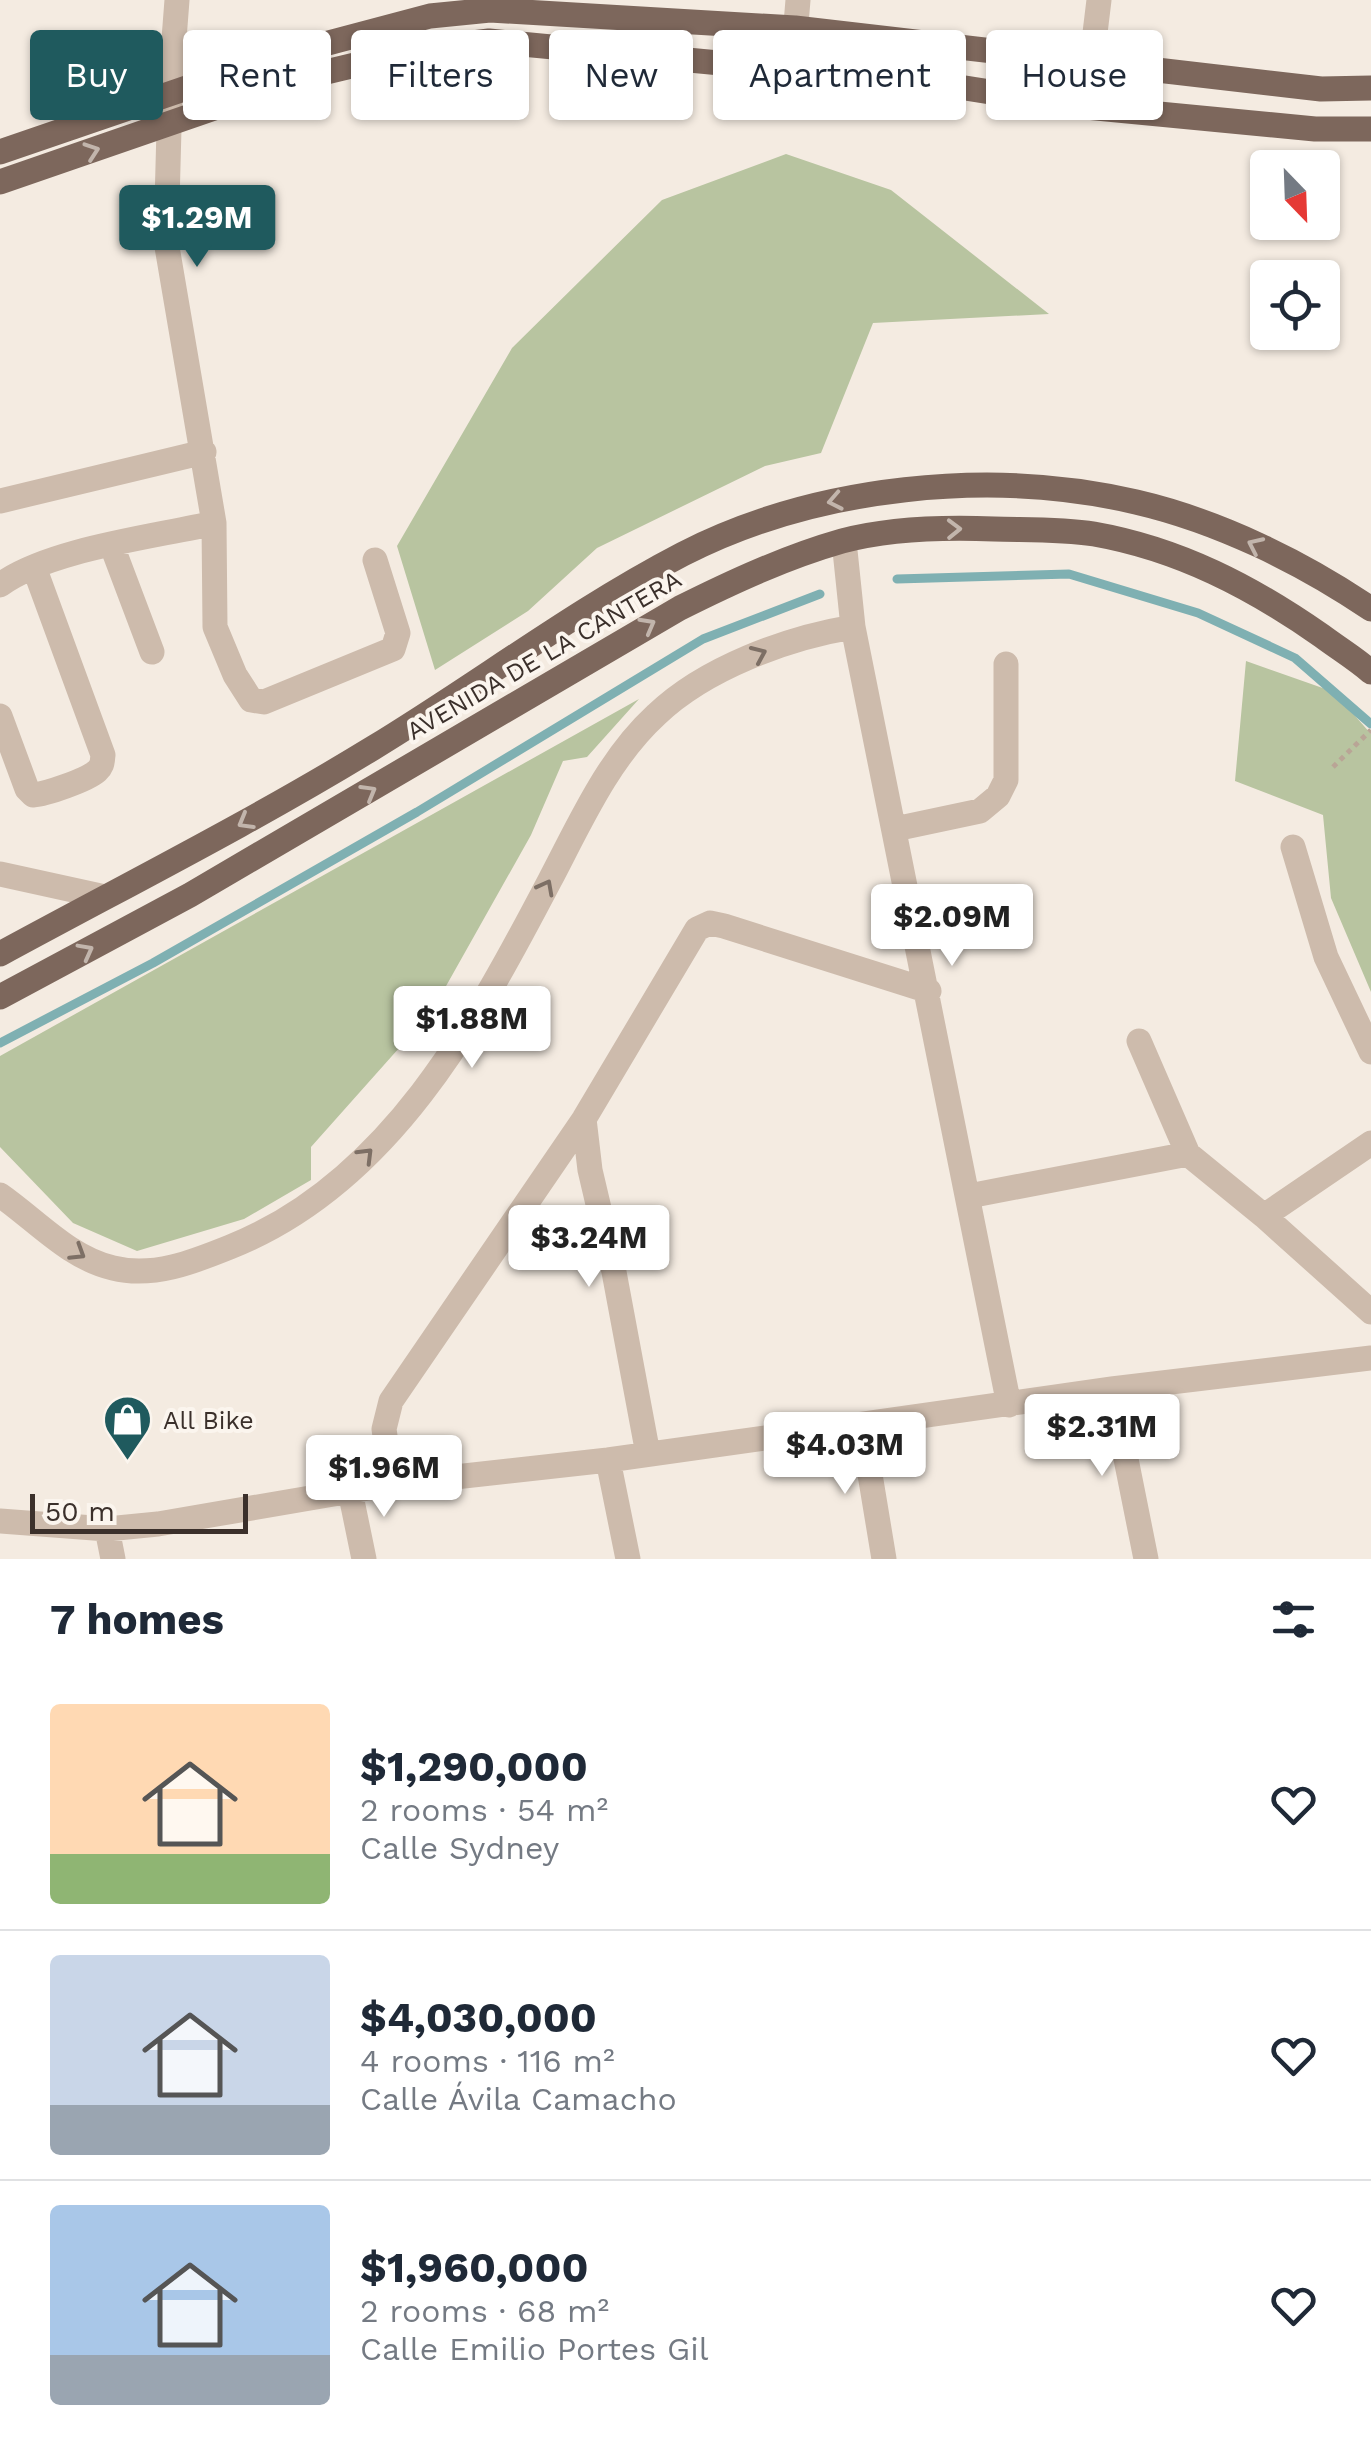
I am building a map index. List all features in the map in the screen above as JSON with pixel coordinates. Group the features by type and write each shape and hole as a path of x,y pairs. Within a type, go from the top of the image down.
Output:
{"main road":[{"path":"0,152 170,91 373,30 490,5 794,28 986,50"},
{"path":"529,45 713,64"},
{"path":"0,182 301,78 351,66"},
{"path":"1163,70 1322,89 1371,88"},
{"path":"1163,115 1314,130 1371,129"},
{"name":"AVENIDA DE LA CANTERA","path":"0,954 183,857 374,748 683,554 782,513 840,499 939,488 1017,486 1082,492 1186,516 1296,564 1371,609"},
{"name":"AVENIDA DE LA CANTERA","path":"0,997 304,830 664,616 746,576 844,540 957,528 1092,534 1180,557 1228,578 1371,672"},
{"path":"1271,604 1296,564"}],"street":[{"path":"177,0 166,241 214,523 215,627 234,675 251,700 259,703 393,649 398,633 374,560"},
{"path":"794,28 798,0"},
{"path":"1096,30 1099,0"},
{"path":"489,30 490,5"},
{"path":"0,501 204,452"},
{"path":"0,585 34,567 214,523"},
{"path":"844,540 854,627 1009,1405"},
{"path":"112,546 152,652"},
{"path":"0,716 27,789 33,795 93,774 102,763 103,755 34,567"},
{"path":"0,1194 72,1250 93,1262 130,1271 174,1267 220,1251 277,1224 315,1200 404,1117 438,1073 494,982 611,770 654,716 686,692 784,643 854,627"},
{"path":"895,829 980,811 998,796 1006,780 1006,664"},
{"path":"1293,847 1326,957 1371,1052"},
{"path":"0,874 105,897"},
{"path":"392,1484 384,1429 391,1401 584,1119 693,934 703,925 724,926 928,991"},
{"path":"1139,1041 1188,1154 1371,1312"},
{"path":"584,1119 590,1170 614,1272 648,1454"},
{"path":"1264,1216 1371,1142"},
{"path":"969,1196 1188,1154"},
{"path":"0,1521 107,1528 158,1524 392,1484 608,1460 1112,1389 1371,1358"},
{"path":"1112,1389 1146,1559"},
{"path":"862,1426 884,1559"},
{"path":"608,1460 628,1559"},
{"path":"350,1491 364,1559"},
{"path":"107,1528 112,1559"}],"path":[{"path":"1333,767 1371,730"}],"green space":[{"path":"786,154 891,190 1049,314 873,323 821,453 765,466 597,548 528,611 435,670 397,546 512,348 662,200"},
{"path":"1246,661 1334,692 1371,734 1371,992 1331,898 1323,815 1235,781"},
{"path":"639,699 587,757 563,761 531,835 432,1011 311,1147 311,1180 244,1219 137,1251 73,1223 0,1147 0,1056"}],"waterway":[{"path":"897,579 1069,574 1198,613 1295,658 1371,724"},
{"path":"0,1043 153,963 417,812 703,639 820,594"}],"place":[{"name":"All Bike","path":"128,1462"}]}
